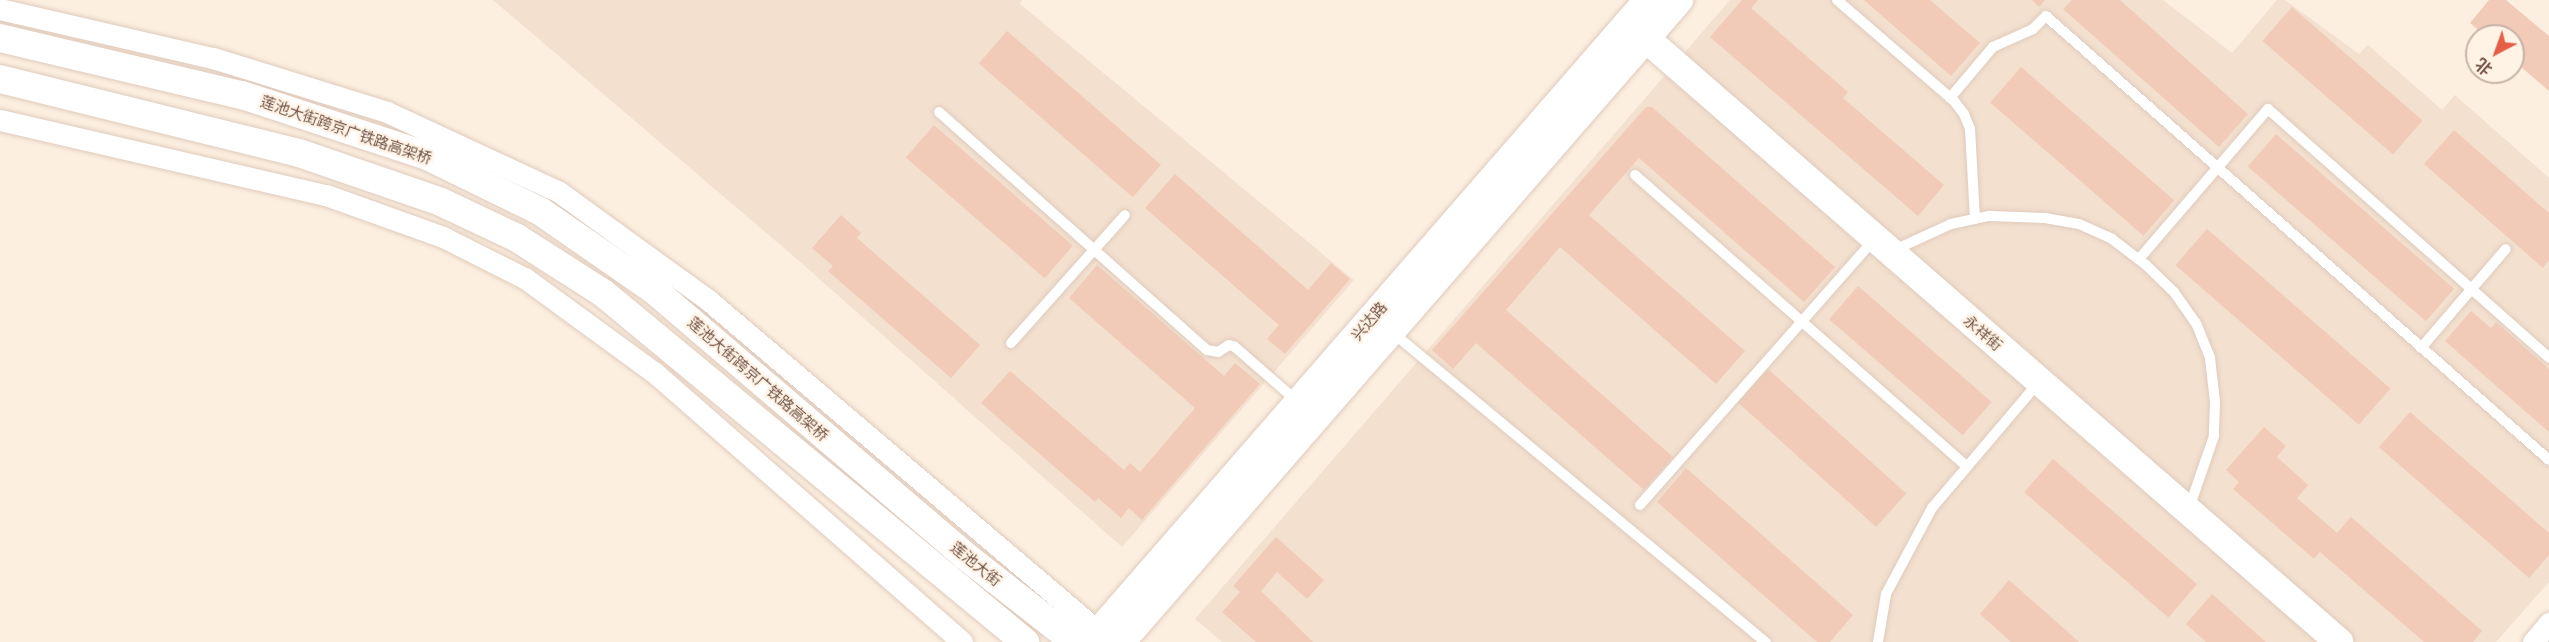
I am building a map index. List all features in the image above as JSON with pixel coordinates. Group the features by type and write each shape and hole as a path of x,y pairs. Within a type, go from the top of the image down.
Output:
{"main road":[{"name":"兴达路","path":"1096,640 1391,331 1636,31 1648,0"},
{"name":"兴达路","path":"1096,640 1298,402 1636,31 1679,0"},
{"name":"永祥街","path":"1636,31 2339,642"},
{"name":"莲池大街跨京广铁路高架桥","path":"0,38 242,95 427,156 540,212 654,290 880,484"},
{"name":"莲池大街","path":"0,79 299,153 441,202 517,238 603,293 853,503 1025,642"},
{"name":"莲池大街","path":"880,484 1096,640"}],"street":[{"path":"0,9 213,58 387,112 560,192 707,299 1096,640"},
{"path":"0,120 326,195 443,237 525,279 655,373 962,642"},
{"path":"2533,642 2549,623"}],"lane":[{"path":"1837,0 1950,98 1970,129 1975,219"},
{"path":"1950,98 1993,47 2033,29 2046,16 2549,460"},
{"path":"2139,259 2268,109 2549,358"},
{"path":"939,112 1207,350 1218,352 1229,345 1235,347 1298,402"},
{"path":"1635,175 1966,466"},
{"path":"1011,343 1125,215"},
{"path":"1640,505 1802,322 1883,245 1975,219 2036,218 2079,224 2112,238 2174,291 2196,323 2210,358 2215,402 2214,436 2188,511"},
{"path":"2421,348 2506,249"},
{"path":"1391,331 1766,642"},
{"path":"1878,642 1886,594 1932,508 2039,382"}],"shaded area":[{"path":"493,0 1022,0 1020,4 1354,280 1122,547 798,260"},
{"path":"1730,0 2163,0 2232,53 2277,0 2285,0 2359,54 2368,45 2442,110 2455,95 2549,178 2549,582 2496,642 1222,642 1195,619"}],"building":[{"path":"1742,0 1758,0 1751,8 1848,92 1843,98 1944,185 1918,216 1710,37"},
{"path":"1864,0 1930,0 1980,43 1951,76"},
{"path":"2032,0 2045,0 2039,7"},
{"path":"2072,0 2120,0 2248,114 2219,147 2063,9"},
{"path":"2489,0 2506,0 2549,36 2549,91 2525,70 2525,24 2470,23"},
{"path":"2292,7 2423,120 2393,154 2262,41"},
{"path":"1007,31 1161,165 1133,197 979,63"},
{"path":"2021,67 2174,200 2143,236 1990,102"},
{"path":"1646,107 1652,107 1835,267 1804,302 1639,158 1589,215 1745,351 1716,384 1560,247 1506,310 1673,457 1644,490 1476,343 1453,369 1432,350"},
{"path":"934,125 1073,246 1045,278 906,157"},
{"path":"2454,130 2549,213 2549,260 2543,268 2424,164"},
{"path":"2276,134 2454,289 2426,321 2248,166"},
{"path":"1175,174 1308,290 1331,263 1350,279 1285,354 1267,339 1279,325 1145,208"},
{"path":"841,215 861,233 857,238 980,345 951,378 828,271 833,266 812,248"},
{"path":"2207,229 2390,388 2359,425 2176,265"},
{"path":"1097,265 1224,376 1235,363 1260,384 1142,520 1129,508 1121,518 1098,498 1095,502 981,403 1010,371 1124,470 1130,463 1140,472 1195,408 1069,298"},
{"path":"1858,286 1992,402 1963,435 1829,319"},
{"path":"2471,311 2491,328 2496,322 2549,369 2549,432 2445,341"},
{"path":"1768,369 1906,493 1876,527 1738,402"},
{"path":"2410,412 2549,533 2549,555 2529,578 2379,447"},
{"path":"2264,427 2286,446 2277,457 2308,485 2297,498 2337,533 2351,517 2482,631 2473,642 2424,642 2320,552 2314,559 2233,489 2239,482 2226,470"},
{"path":"2053,459 2197,584 2168,618 2024,492"},
{"path":"1686,468 1853,615 1830,642 1817,642 1657,502"},
{"path":"1276,537 1324,580 1307,599 1277,572 1261,591 1313,642 1256,642 1222,612 1240,592 1233,586"},
{"path":"2009,580 2079,642 2011,642 1980,614"},
{"path":"2212,594 2266,642 2206,642 2186,624"}]}
